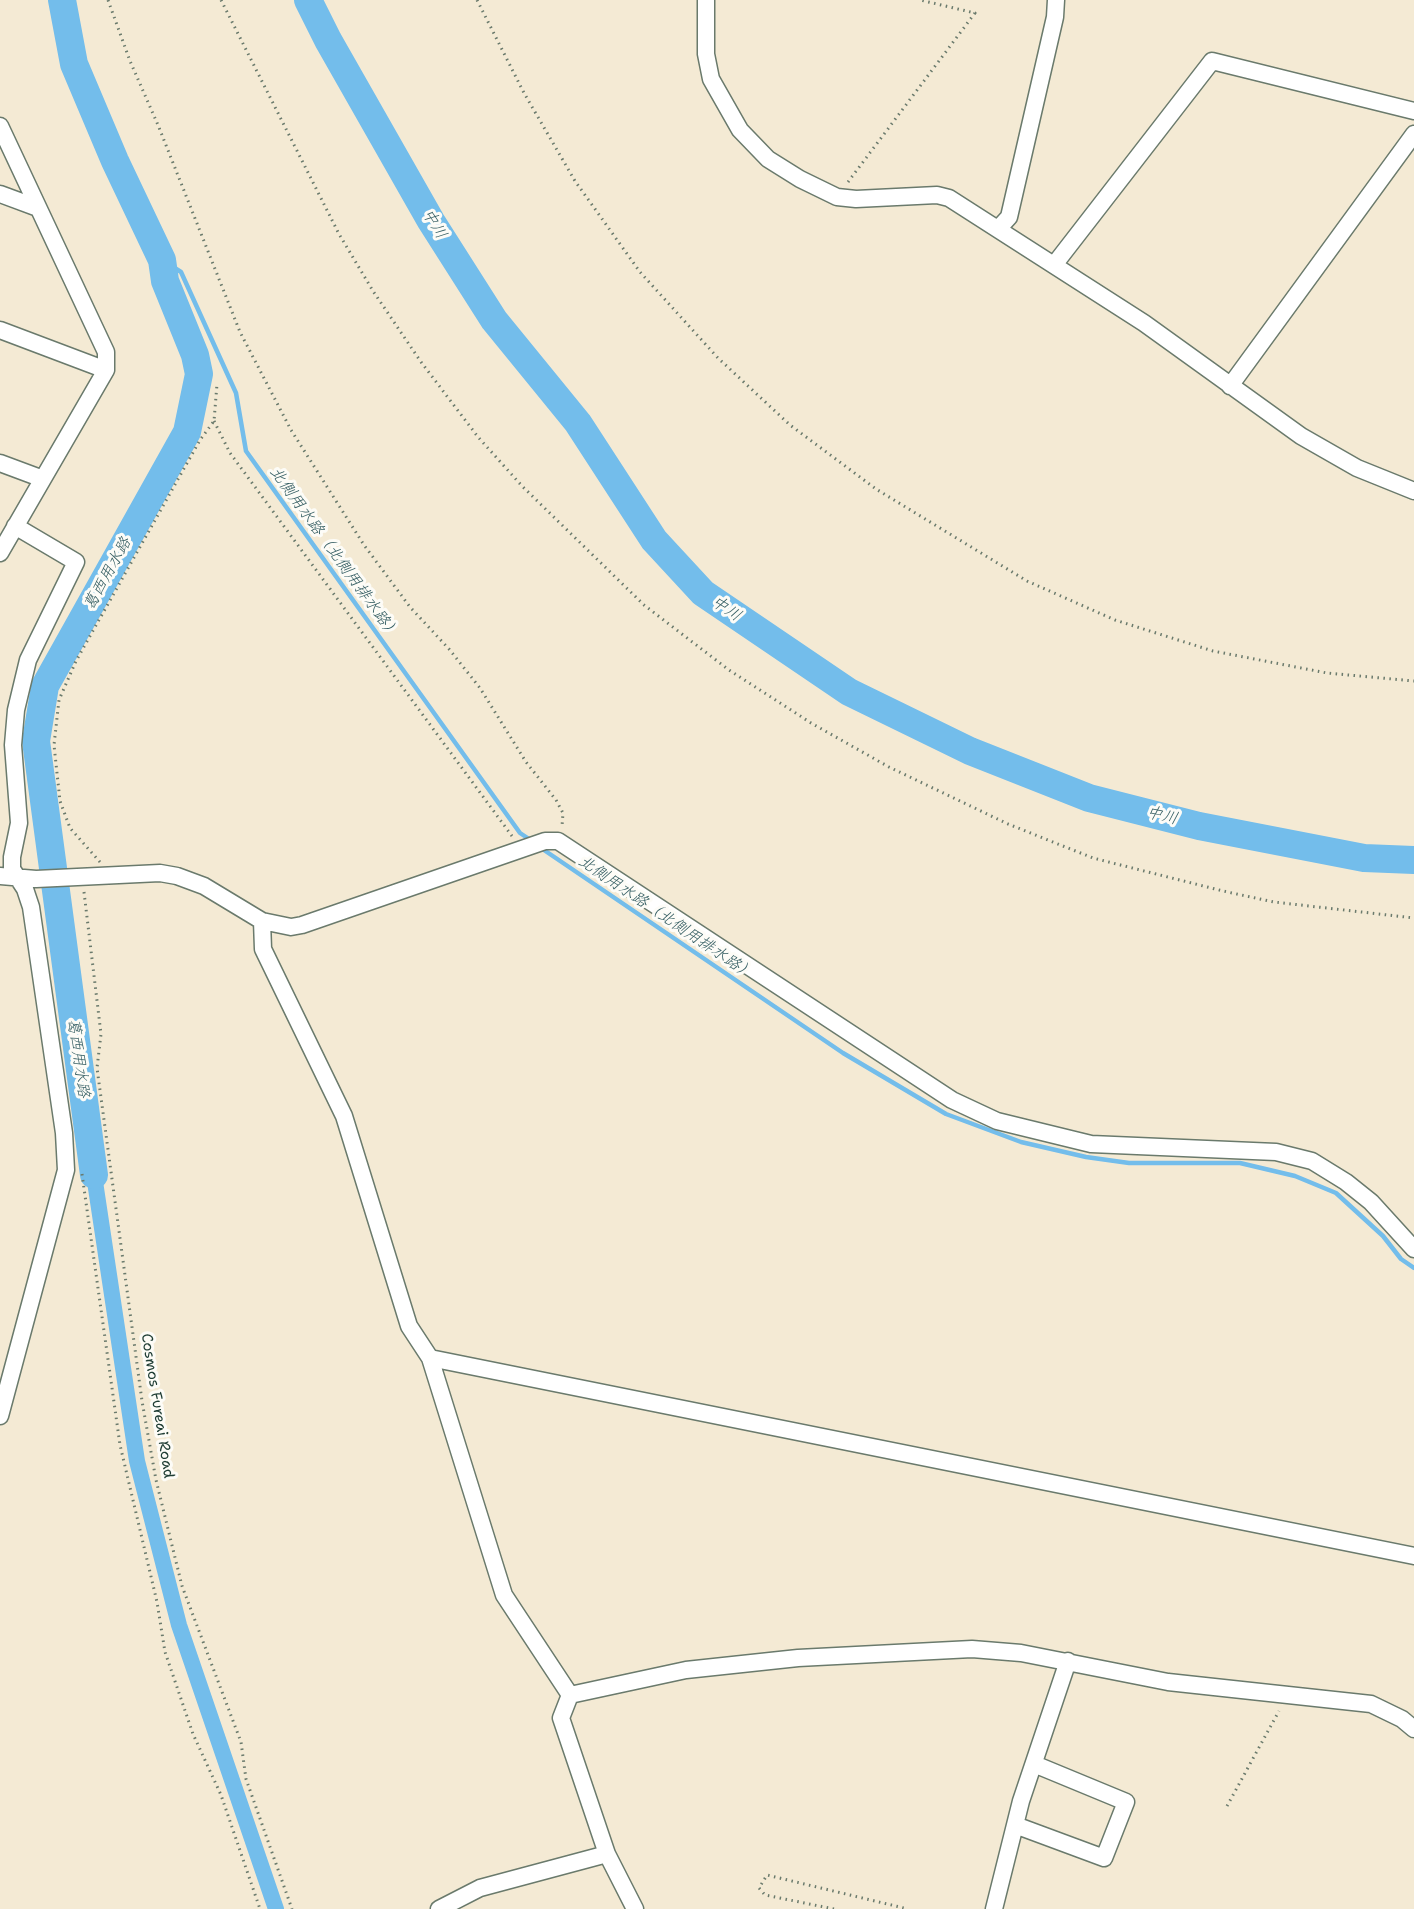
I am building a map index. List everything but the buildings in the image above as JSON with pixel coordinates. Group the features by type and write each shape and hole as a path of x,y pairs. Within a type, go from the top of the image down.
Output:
{"street":[{"path":"705,0 706,54 711,79 740,130 768,159 800,179 837,197 856,199 937,195 950,198 1144,323 1230,386 1331,455 1414,491"},
{"path":"998,229 1009,217 1055,17 1056,0"},
{"path":"1054,265 1212,61 1414,111"},
{"path":"0,126 106,352 106,370 0,553"},
{"path":"1230,386 1414,134"},
{"path":"0,195 38,208"},
{"path":"0,330 106,370"},
{"path":"0,463 43,479"},
{"path":"8,877 19,823 13,745 16,710 28,660 75,562 15,526"},
{"path":"8,877 79,882 103,875 160,873 177,876 204,886 262,921 291,927 552,841 952,1100 997,1121 1091,1143 1276,1152 1312,1161 1346,1182 1371,1202 1414,1249"},
{"path":"0,1416 66,1170 64,1133 31,907 25,889 8,877"},
{"path":"262,921 263,949 344,1116 409,1326 430,1358 504,1595 570,1695"},
{"path":"430,1358 1414,1556"},
{"path":"570,1695 686,1670 798,1658 972,1649 1021,1653 1168,1682 1371,1704 1402,1719 1414,1729"},
{"path":"994,1909 1015,1825 1068,1661"},
{"path":"570,1695 561,1718 607,1854 635,1909"},
{"path":"1015,1825 1104,1858 1126,1802 1034,1764"},
{"path":"439,1909 480,1888 607,1854"}],"path":[{"path":"108,0 130,61 158,125 240,332 291,430 364,545 410,607 467,670 526,762 556,800 563,813 552,841"},
{"path":"221,0 339,234 373,291 421,362 478,437 522,486 644,605 729,670 811,723 889,767 1008,824 1093,858 1222,891 1286,904 1414,918"},
{"path":"477,0 524,93 575,181 640,272 718,358 790,425 876,489 1027,580 1115,620 1213,651 1327,673 1414,681"},
{"path":"837,197 975,13 920,0"},
{"path":"103,875 96,855 67,822 60,801 54,745 59,700 75,661 200,440 214,421 217,384"},
{"path":"214,421 231,453 524,849"},
{"name":"Cosmos Fureai Road","path":"79,882 101,1034 97,1068 142,1401 156,1480 182,1586 241,1742 246,1779 292,1909"},
{"path":"82,1173 120,1444 157,1602 165,1652 193,1734 221,1795 260,1909"},
{"path":"1227,1806 1287,1696"},
{"path":"834,1909 765,1895 759,1888 767,1875 908,1909"}],"waterway":[{"name":"葛西用水路","path":"62,0 74,64 115,161 162,260 165,281 195,355 199,374 187,432 45,686 36,741 94,1175"},
{"name":"中川","path":"308,0 328,40 431,221 494,320 578,423 654,540 703,593 849,692 970,751 1089,798 1199,826 1364,858 1414,860"},
{"name":"北側用水路（北側用排水路）","path":"162,260 181,272 236,393 246,451 520,833 532,841"},
{"name":"北側用水路（北側用排水路）","path":"541,848 843,1053 946,1114 1021,1142 1086,1157 1129,1163 1240,1163 1295,1176 1336,1193 1383,1236 1401,1259 1414,1268"},
{"path":"94,1175 137,1461 179,1625 276,1909"}]}
